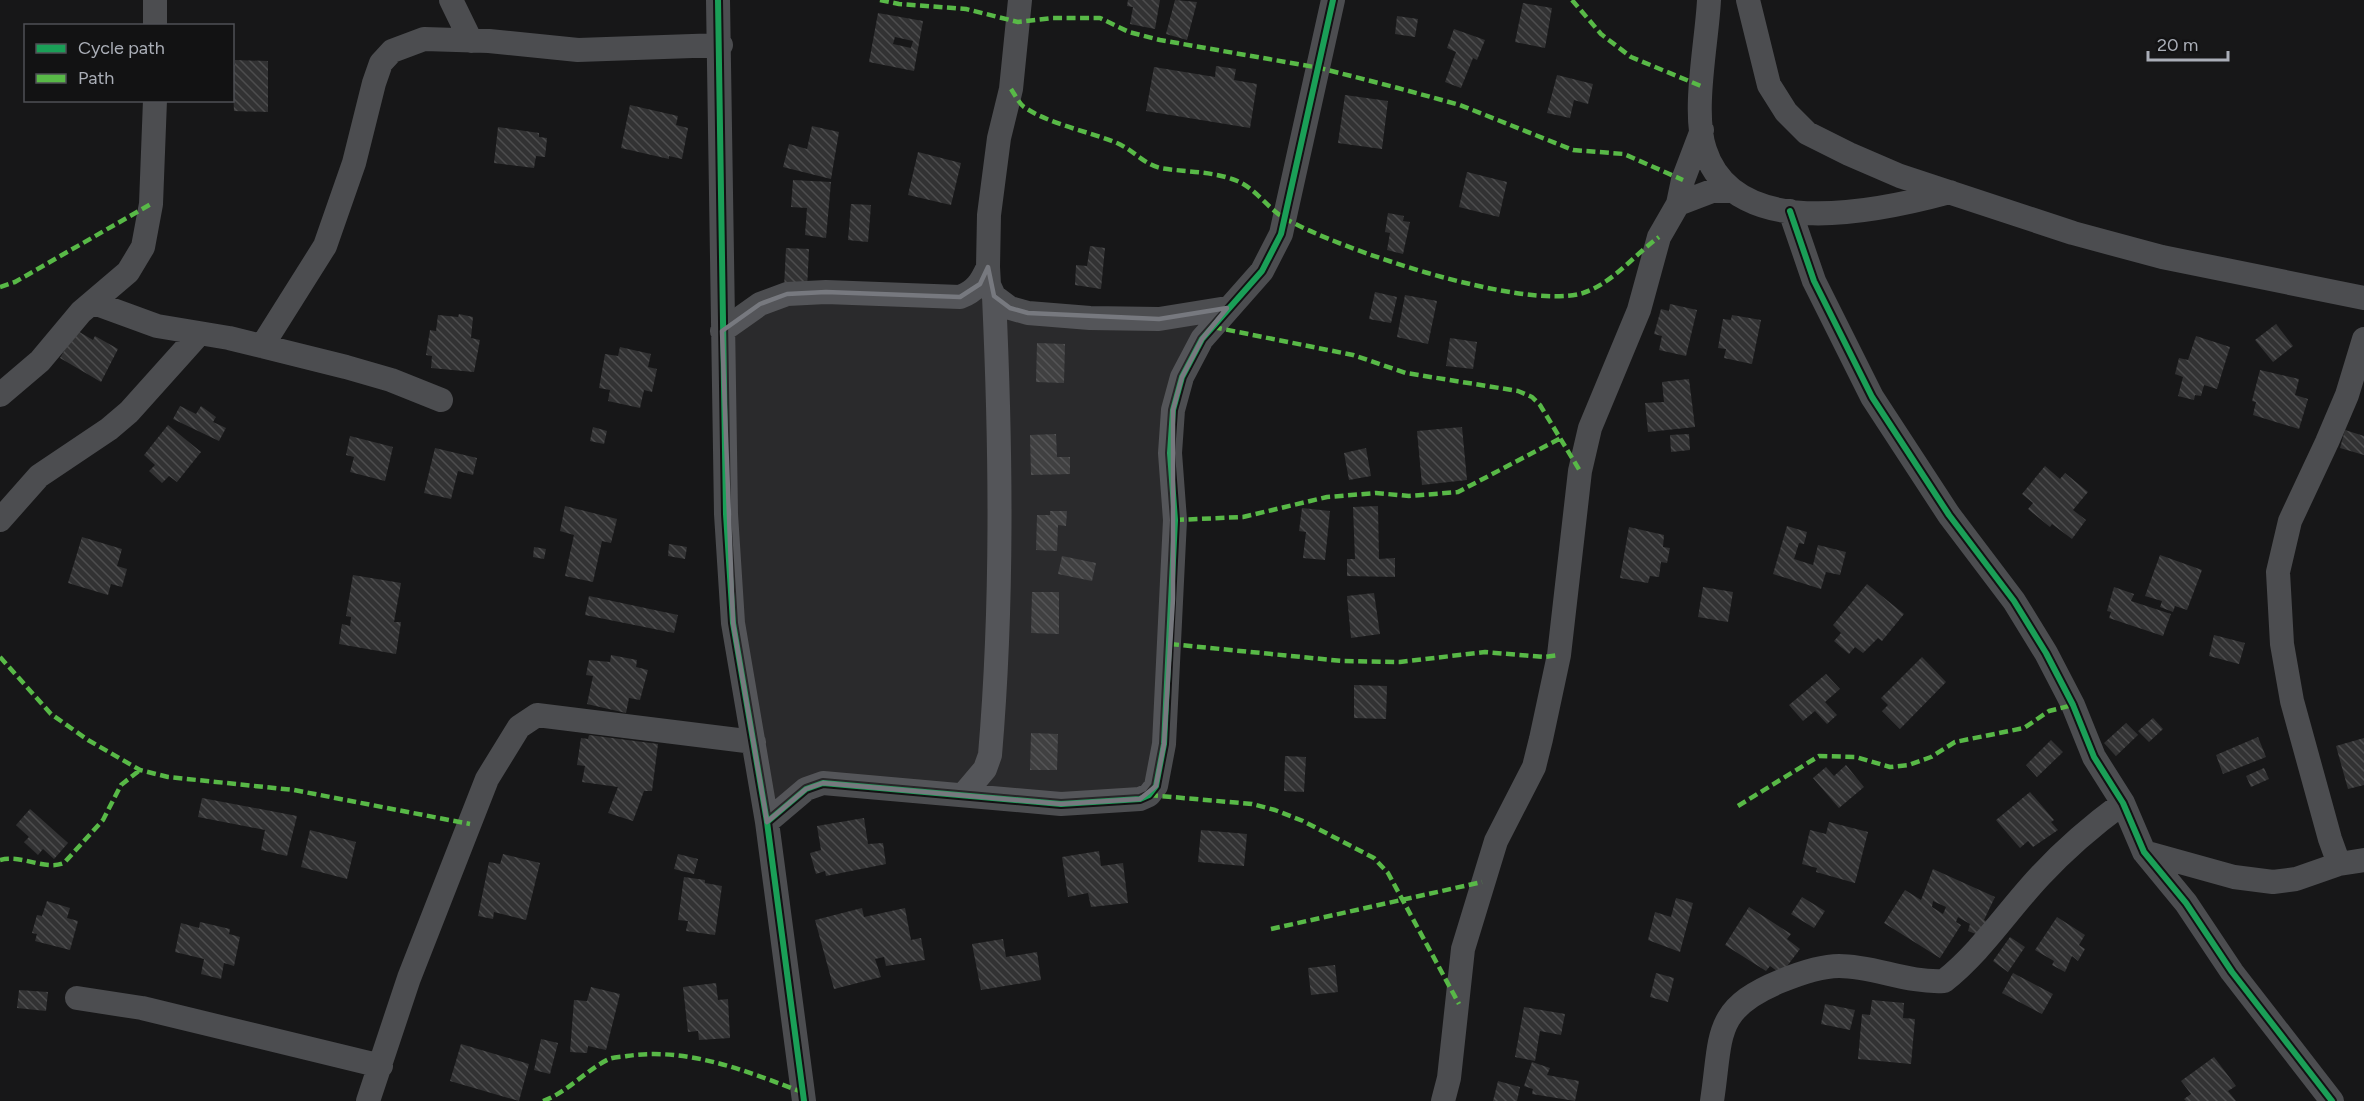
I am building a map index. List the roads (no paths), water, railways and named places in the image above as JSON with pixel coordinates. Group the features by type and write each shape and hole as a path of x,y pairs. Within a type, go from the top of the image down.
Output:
{"street":[{"path":"154,24 155,0"},
{"path":"452,0 471,41"},
{"path":"718,0 721,45 722,331 726,514 733,622 767,822 804,1101"},
{"path":"963,795 986,769 990,755 998,662 1000,432 994,296 989,285 988,267 994,170 1011,89 1020,0"},
{"path":"767,822 806,789 823,783 1061,804 1140,799 1149,795 1156,786 1164,744 1173,599 1175,520 1170,453 1173,410 1182,377 1202,339 1262,271 1281,234 1333,0"},
{"path":"1709,0 1701,87 1702,130 1705,150 1731,191 1756,205 1790,211 1863,211 1950,192"},
{"path":"1748,0 1769,85 1786,112 1807,133 1890,172 2073,233 2162,257 2364,298"},
{"path":"262,346 325,246 341,206 381,63 392,51 407,43 424,39 578,50 721,45"},
{"path":"0,396 40,361 81,312 128,272 143,247 152,192 155,102"},
{"path":"1443,1101 1449,1078 1463,950 1496,841 1534,766 1541,739 1559,655 1573,515 1590,428 1639,310 1659,237 1678,204 1683,180 1702,130"},
{"path":"1678,204 1712,191 1731,191"},
{"path":"1790,211 1814,281 1872,397 1949,515 2014,601 2046,653 2073,705 2094,757 2123,803 2144,852 2186,903 2232,972 2332,1101"},
{"path":"722,331 760,304 787,294 826,292 960,297 971,293 980,284 988,267"},
{"path":"994,296 1010,308 1028,313 1090,318 1159,319 1227,308"},
{"path":"94,303 157,326 262,346 391,380 441,400"},
{"path":"0,520 39,476 109,429 129,412 199,334"},
{"path":"2339,864 2292,701 2282,644 2278,572 2290,521 2331,433 2364,339"},
{"path":"368,1101 409,978 487,779 519,727 537,715 754,742"},
{"path":"1712,1101 1720,1035 1731,1013 1743,1000 1787,979 1840,966 1925,982 1944,981 2046,870 2092,825 2123,803"},
{"path":"2144,852 2234,877 2273,882 2296,879 2339,864 2364,860"},
{"path":"77,998 142,1008 381,1066"}]}
